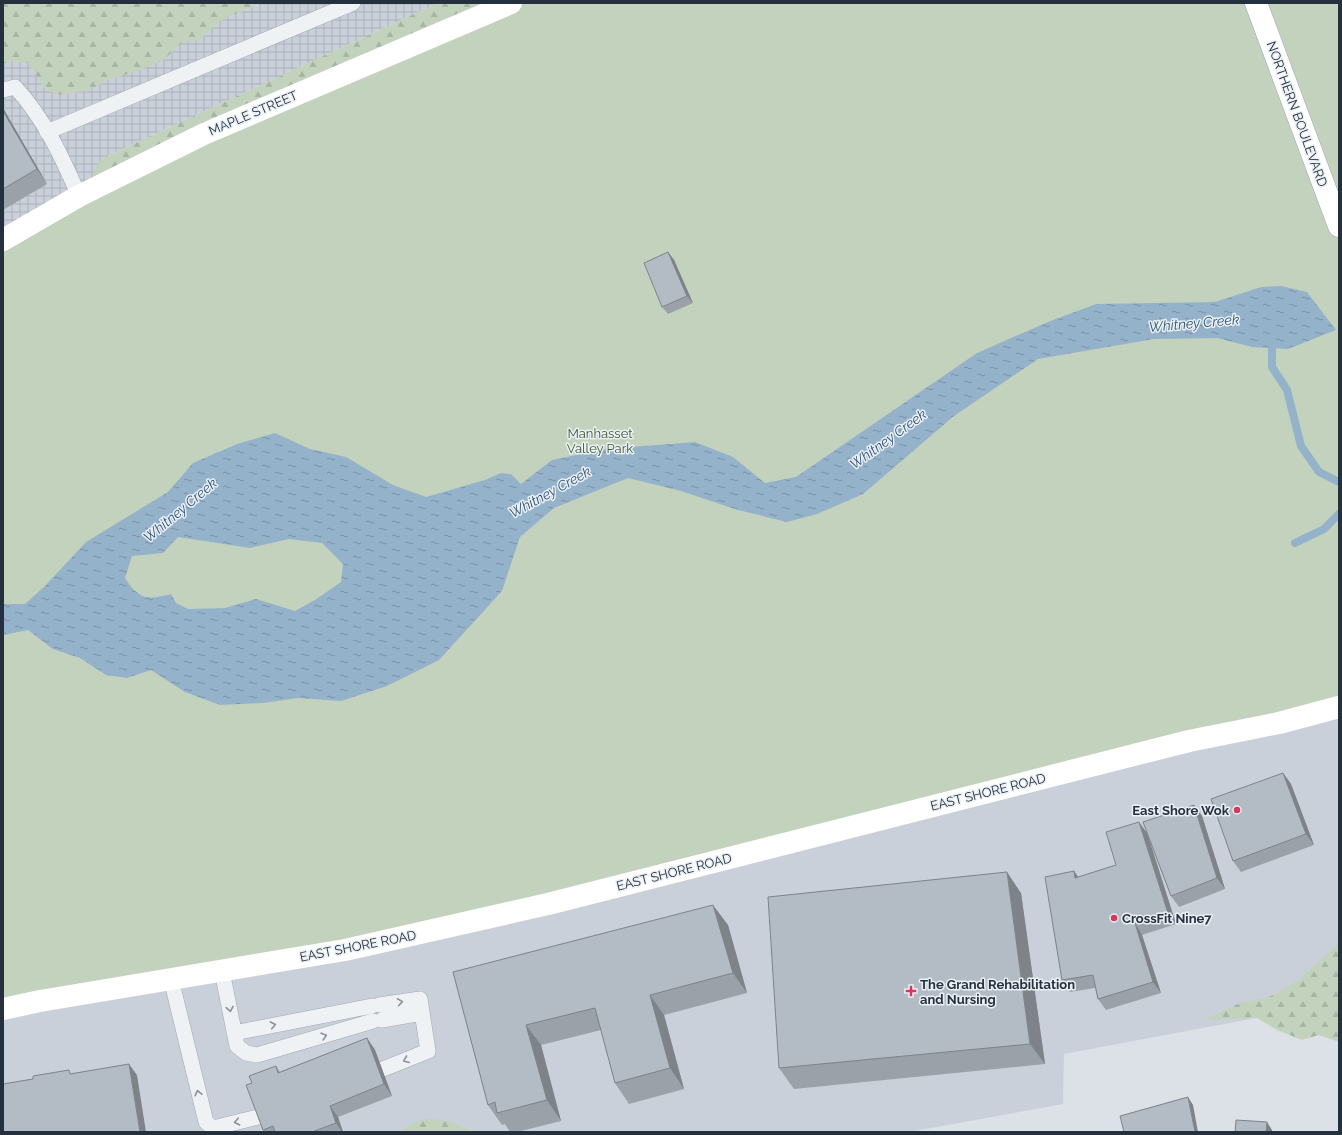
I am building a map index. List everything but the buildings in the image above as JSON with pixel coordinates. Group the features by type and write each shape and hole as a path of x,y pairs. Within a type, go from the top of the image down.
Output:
{"main road":[{"name":"MAPLE STREET","path":"3,240 79,196 204,134 511,3"},
{"name":"NORTHERN BOULEVARD","path":"1256,3 1339,226"},
{"name":"EAST SHORE ROAD","path":"3,1009 40,1000 345,950 548,904 1189,741 1279,723 1339,707"}],"lane":[{"path":"47,132 353,3"},
{"path":"3,90 15,87 25,98 57,147 79,196"},
{"path":"222,971 237,1046 246,1053 257,1055 378,1021 422,1012"},
{"path":"171,979 206,1122 213,1128 262,1116"},
{"path":"234,1033 420,999 428,1051 383,1069"}],"shaded area":[{"path":"262,3 438,3 105,157 94,181 3,240 3,64 12,61 28,63 47,91"},
{"path":"1339,707 1339,990 1304,1009 1064,1054 1063,1104 909,1132 3,1132 3,1012"}],"green space":[{"path":"3,3 262,3 221,20 200,40 182,42 164,60 135,72 110,79 87,91 61,95 47,91 28,63 12,61 3,64"},
{"path":"438,3 511,3 94,181 96,167 105,157"},
{"name":"Manhasset Valley Park","path":"511,3 1339,3 1339,707 548,904 3,1012 3,240 34,220"},
{"path":"1339,942 1339,1042 1319,1035 1302,1040 1277,1030 1257,1018 1218,1020 1205,1019 1240,1003 1269,997 1299,980"},
{"path":"431,1118 454,1123 474,1132 400,1132 413,1122"}],"water":[{"name":"Whitney Creek","path":"1281,286 1307,292 1336,330 1288,349 1252,347 1217,338 1154,339 1038,359 954,416 863,494 817,514 787,522 738,510 681,491 628,478 554,508 520,537 502,591 439,660 387,686 341,701 298,698 263,703 220,705 185,692 151,670 127,678 106,675 80,658 53,649 28,630 3,635 3,604 25,604 45,586 86,542 168,492 193,463 237,444 275,433 310,449 346,457 393,485 426,497 485,480 501,473 511,474 521,484 552,460 606,449 695,442 733,457 765,483 796,477 977,353 1048,322 1096,304 1215,302 1261,287","holes":["178,537 250,548 289,539 322,543 343,564 341,582 315,600 295,611 256,599 225,608 188,609 176,603 171,594 156,597 139,594 125,578 132,556 163,553"]}],"waterway":[{"path":"1272,337 1272,367 1287,390 1301,446 1319,472 1339,482"},
{"path":"1295,543 1324,529 1339,514"}],"place":[{"name":"East Shore Wok","path":"1237,810"},
{"name":"CrossFit Nine7","path":"1114,918"},
{"name":"The Grand Rehabilitation and Nursing","path":"911,991"}]}
